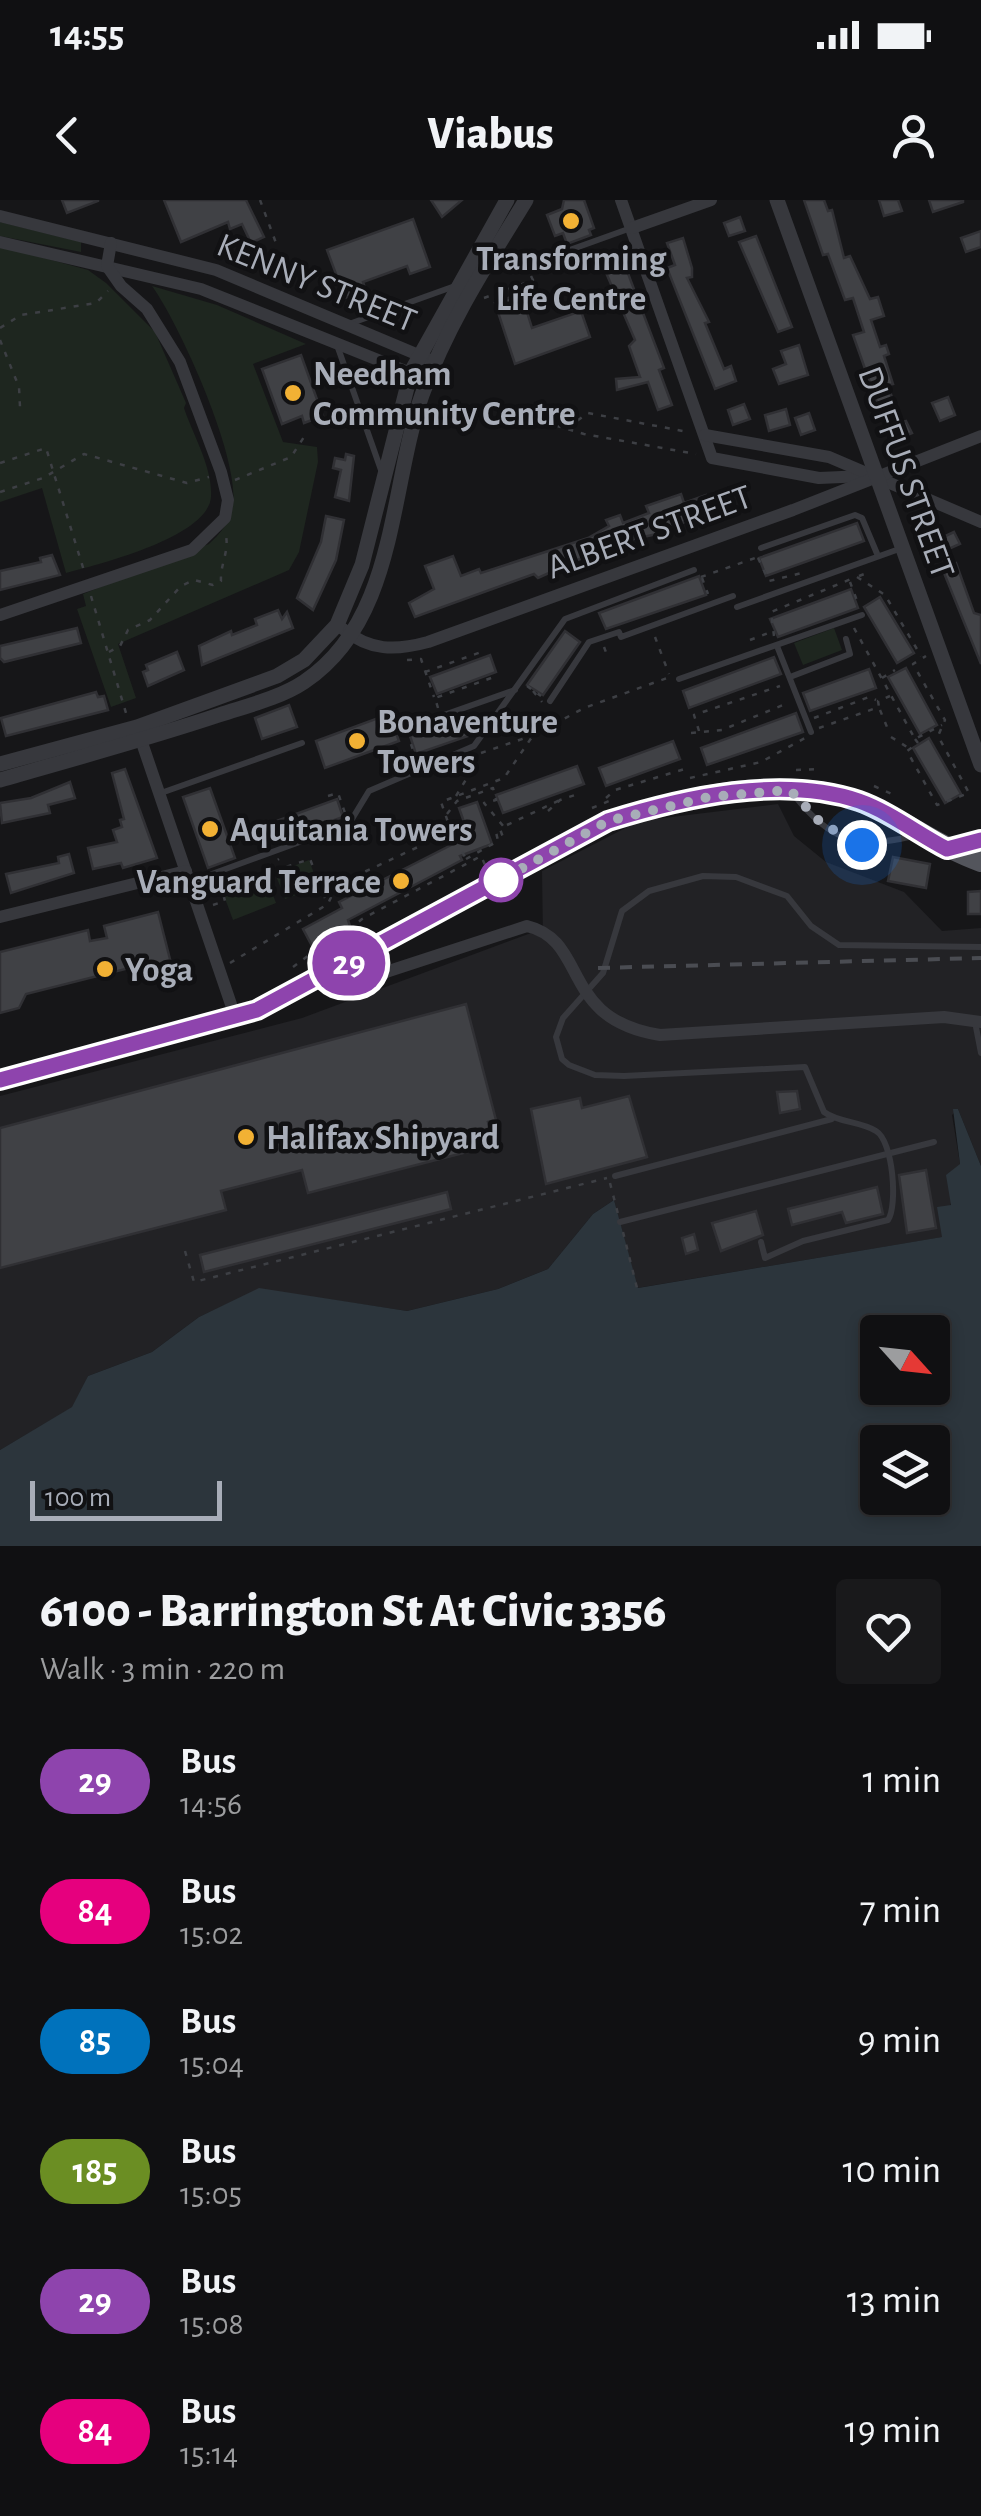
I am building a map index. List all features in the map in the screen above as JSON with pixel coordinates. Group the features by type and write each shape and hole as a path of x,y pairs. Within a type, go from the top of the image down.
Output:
{"main road":[{"path":"0,1080 236,1018 313,982 608,821 709,797 793,780 861,802 947,849 981,862"},
{"path":"947,849 966,848 981,840"}],"street":[{"path":"0,764 136,732 301,685 328,663 351,636 378,576 407,446 428,380 462,289 506,200"},
{"path":"0,780 277,676 304,660 337,625 362,564 411,372 462,289 526,200"},
{"path":"621,200 712,458 819,478 873,476"},
{"path":"632,228 710,200"},
{"name":"DUFFUS STREET","path":"777,200 873,476 977,739 981,765"},
{"name":"KENNY STREET","path":"0,216 216,270 436,362"},
{"name":"KENNY STREET","path":"0,242 202,290 428,380"},
{"path":"0,615 192,550 220,525 228,500 164,331 107,266 111,243"},
{"path":"336,344 345,326"},
{"path":"706,435 828,458 981,522"},
{"name":"ALBERT STREET","path":"337,625 351,636 382,649 428,642 793,510 981,436"},
{"path":"136,732 236,1018"},
{"path":"0,918 188,876"},
{"path":"313,982 340,987 527,926 546,930 584,992 616,1024 660,1034 944,1017 978,1021"}],"lane":[{"path":"528,265 632,228"},
{"path":"345,326 462,289"},
{"path":"336,344 383,476"},
{"path":"761,548 855,515 862,518 878,556"},
{"path":"737,606 903,547"},
{"path":"188,876 348,824 368,791 474,746 565,619 694,570"},
{"path":"550,705 589,642 619,632 621,637 733,596"},
{"path":"673,677 777,646 861,611"},
{"path":"791,680 850,654 846,639"},
{"path":"777,646 811,732"},
{"path":"441,716 515,690"},
{"path":"160,793 302,742"},
{"path":"793,780 822,824 862,845 918,834"},
{"path":"833,1119 818,1102 805,1067 624,1076 595,1075 562,1059 556,1037 563,1018 603,973 616,922 632,900 703,876 736,876 774,888 798,907 811,926 840,945 981,947"},
{"path":"978,1021 981,1053"},
{"path":"614,1176 833,1119 882,1135 896,1205 888,1220 803,1241 766,1258 761,1242"},
{"path":"620,1222 934,1142"}],"path":[{"path":"260,200 276,243"},
{"path":"462,289 481,299 533,280 528,265"},
{"path":"0,328 21,315 96,304 110,286 107,266"},
{"path":"0,340 19,386 20,407"},
{"path":"566,428 588,414 706,435"},
{"path":"532,418 712,458"},
{"path":"0,492 54,472 84,454 187,483 222,478 292,457 304,437"},
{"path":"0,462 46,448 136,732"},
{"path":"108,652 120,646 128,630 168,605 180,586 194,580 214,585 221,582 220,564 228,543 220,525"},
{"path":"702,577 755,558 761,548"},
{"path":"758,560 772,582 803,573"},
{"path":"694,570 702,577 707,591"},
{"path":"705,570 710,574"},
{"path":"870,572 857,576 858,580 885,595 924,656 914,664 945,721"},
{"path":"756,576 764,574"},
{"path":"750,640 773,634 771,612 850,580 861,611"},
{"path":"852,624 918,743 908,748"},
{"path":"456,796 476,763 474,755 534,736 584,708 673,677 656,637"},
{"path":"591,651 604,646 607,655"},
{"path":"425,672 484,651"},
{"path":"408,663 420,659 435,698"},
{"path":"881,678 896,670"},
{"path":"698,731 694,715 791,680"},
{"path":"927,689 936,684"},
{"path":"528,687 541,695"},
{"path":"534,690 534,697"},
{"path":"691,733 722,730 782,708 796,694"},
{"path":"811,732 890,696"},
{"path":"812,718 869,697 878,704 888,726"},
{"path":"467,861 441,802 502,780 534,736 550,705"},
{"path":"848,705 852,716"},
{"path":"915,739 945,721"},
{"path":"892,736 908,748 937,805 972,792 938,736 945,721"},
{"path":"406,733 415,755"},
{"path":"690,778 761,762 802,741"},
{"path":"952,760 960,755"},
{"path":"761,762 767,776"},
{"path":"592,808 646,779 688,768"},
{"path":"793,780 817,770"},
{"path":"646,779 650,792"},
{"path":"333,786 328,796 338,792 342,804"},
{"path":"874,786 892,794"},
{"path":"446,815 457,801 492,788 496,800 484,803 502,828 504,840"},
{"path":"356,932 353,927 362,919 498,841 496,832 502,828 580,793"},
{"path":"548,811 560,800"},
{"path":"252,824 258,843"},
{"path":"228,964 328,904 328,900 364,877 362,873 392,857 394,861 450,828"},
{"path":"467,861 481,856 487,868"},
{"path":"208,906 225,900 222,890 310,858 328,900"},
{"path":"268,873 266,867 280,862"},
{"path":"293,967 309,955"},
{"path":"186,1250 194,1282 609,1178 637,1288"}],"shaded area":[{"path":"0,222 81,242 81,252 0,236"},
{"path":"0,246 88,270 155,332 186,403 184,408 209,475 211,497 205,511 192,524 150,547 66,573 42,488 0,502"},
{"path":"152,286 217,305 306,344 253,364 283,442 317,447 318,462 299,552 289,570 118,644 136,698 111,707 77,609 86,606 83,594 209,544 224,527 233,505 227,456 206,392"},
{"path":"834,628 842,650 803,665 794,643"},
{"path":"778,804 794,836 826,862 904,892 942,931 981,928 981,1166 958,1109 952,1115 960,1164 943,1237 637,1288 614,1200 593,1214 548,1269 498,1289 407,1311 259,1289 199,1317 152,1352 88,1376 73,1407 0,1450 0,1096 302,1018 531,933 543,938 542,871 639,821"},
{"path":"309,860 319,887 285,899 275,873"},
{"path":"266,876 276,903 233,920 223,893"},
{"path":"953,1109 958,1109 981,1166 981,1546 0,1546 0,1450 72,1407 88,1376 152,1352 199,1317 259,1288 407,1311 498,1289 548,1269 593,1214 614,1200 638,1288 942,1237 937,1207 951,1205 946,1175 960,1164"}],"building":[{"path":"62,200 98,200 98,201 67,213"},
{"path":"164,200 246,200 264,237 251,243 242,224 230,229 228,222 181,242"},
{"path":"431,200 462,200 442,217"},
{"name":"Transforming Life Centre","path":"564,200 584,200 594,228 589,230 591,235 567,244 563,233 555,236 547,215 562,209"},
{"path":"804,200 824,200 828,211 832,210 844,258 850,256 870,299 878,297 884,316 871,320 880,347 886,345 889,354 884,356 893,384 888,385 900,423 906,421 912,433 891,442 853,335 864,332 853,298 845,300 828,254 823,255"},
{"path":"879,200 898,200 902,211 884,216"},
{"path":"929,200 963,200 963,202 933,212"},
{"path":"740,217 745,231 729,236 724,223"},
{"path":"413,219 430,267 410,274 407,266 363,282 366,291 345,298 327,250"},
{"path":"981,231 981,247 966,252 961,238"},
{"path":"756,236 792,327 778,332 739,242"},
{"path":"683,238 692,268 692,277 687,278 709,322 705,323 724,369 731,366 736,381 715,389 667,268 675,265 667,243"},
{"path":"621,255 664,368 659,370 672,405 658,410 648,382 617,390 616,379 640,377 629,346 635,340 601,261"},
{"path":"521,293 532,328 581,311 590,337 515,364 495,303"},
{"path":"799,345 808,375 779,384 773,369 786,364 781,351"},
{"name":"Needham Community Centre","path":"301,355 323,416 304,423 302,416 282,424 262,369"},
{"path":"948,397 955,415 940,421 932,403"},
{"path":"744,404 750,419 733,425 728,410"},
{"path":"786,409 790,425 769,431 765,415"},
{"path":"809,413 815,430 801,435 795,418"},
{"path":"346,454 354,456 349,501 335,497 341,470 333,468 335,458 345,460"},
{"path":"681,494 684,503 706,495 712,510 657,534 615,543 538,578 534,574 415,617 409,603 434,589 425,566 453,556 461,576 479,569 481,573 588,538 609,526 606,520 620,515 623,523 649,513 646,506"},
{"path":"326,516 344,520 336,560 313,610 297,598 321,542"},
{"path":"857,523 864,541 766,576 759,558"},
{"path":"954,532 960,544 944,551 939,539"},
{"path":"52,555 60,575 0,590 0,571 41,562 40,558"},
{"path":"956,563 974,613 981,615 981,664 942,568"},
{"path":"699,576 706,595 606,629 599,613"},
{"path":"851,589 858,608 778,637 770,619"},
{"path":"880,597 914,653 897,663 864,607"},
{"path":"278,610 282,619 287,612 293,628 202,665 199,646 231,631 232,635 257,625 255,619"},
{"path":"77,628 81,643 4,662 0,658 0,646"},
{"path":"565,631 580,642 543,695 527,685"},
{"path":"177,652 184,670 148,686 143,672 148,670 146,665"},
{"path":"490,655 496,672 437,694 430,677"},
{"path":"774,657 781,674 689,708 683,691"},
{"path":"906,668 937,725 920,734 888,677"},
{"path":"869,669 876,688 810,711 803,693"},
{"path":"96,692 98,697 104,696 108,710 6,736 1,718"},
{"path":"289,705 297,727 262,739 255,718"},
{"path":"796,713 803,732 707,765 701,748"},
{"name":"Bonaventure Towers","path":"389,714 399,741 325,768 316,741"},
{"path":"470,716 474,734 416,754 410,736"},
{"path":"929,738 961,794 945,803 913,748"},
{"path":"673,741 680,759 606,786 599,768"},
{"path":"577,766 584,784 503,813 496,795"},
{"path":"125,769 157,858 123,868 121,863 93,869 88,848 117,842 113,830 122,827 120,820 124,819 112,773"},
{"path":"70,782 75,798 48,805 50,813 2,823 0,803 31,798"},
{"name":"Aquitania Towers","path":"210,788 235,858 208,868 183,797"},
{"path":"337,799 343,817 263,846 257,828"},
{"path":"477,802 492,844 460,856 462,860 348,920 351,929 312,946 303,929 342,908 339,902 469,836 459,808"},
{"path":"69,854 74,873 11,893 6,874 59,863 58,857"},
{"path":"893,857 930,864 926,888 888,881"},
{"path":"981,891 981,914 968,914 968,892"},
{"path":"158,912 172,967 143,975 133,967 26,994 19,1008 0,1013 0,952 88,930 90,941 107,938 104,926"},
{"name":"Halifax Shipyard","path":"466,1004 496,1120 488,1122 494,1145 308,1193 302,1170 221,1191 226,1210 0,1268 0,1128"},
{"path":"797,1091 800,1109 780,1113 777,1092"},
{"path":"629,1096 647,1157 546,1184 531,1109 580,1098 582,1108"},
{"path":"926,1170 936,1228 907,1233 899,1175"},
{"path":"877,1187 883,1214 846,1223 842,1212 792,1225 788,1209"},
{"path":"447,1192 451,1209 204,1272 200,1255"},
{"path":"756,1211 763,1235 721,1251 712,1223"},
{"path":"694,1234 698,1250 686,1254 682,1238"}],"railway":[{"path":"598,968 981,958"}],"bus line":[{"name":"29","path":"0,1080 257,1010 608,821 643,810 709,797 808,788 877,809 947,849 966,848 981,840"}],"place":[{"name":"Transforming Life Centre","path":"571,221"},
{"name":"Needham Community Centre","path":"293,393"},
{"name":"Bonaventure Towers","path":"357,741"},
{"name":"Aquitania Towers","path":"210,829"},
{"name":"Vanguard Terrace","path":"401,881"},
{"name":"Yoga","path":"105,969"},
{"name":"Halifax Shipyard","path":"246,1137"}],"route":[{"path":"501,880 488,887 608,821 709,797 790,790 822,824 862,845"}]}
